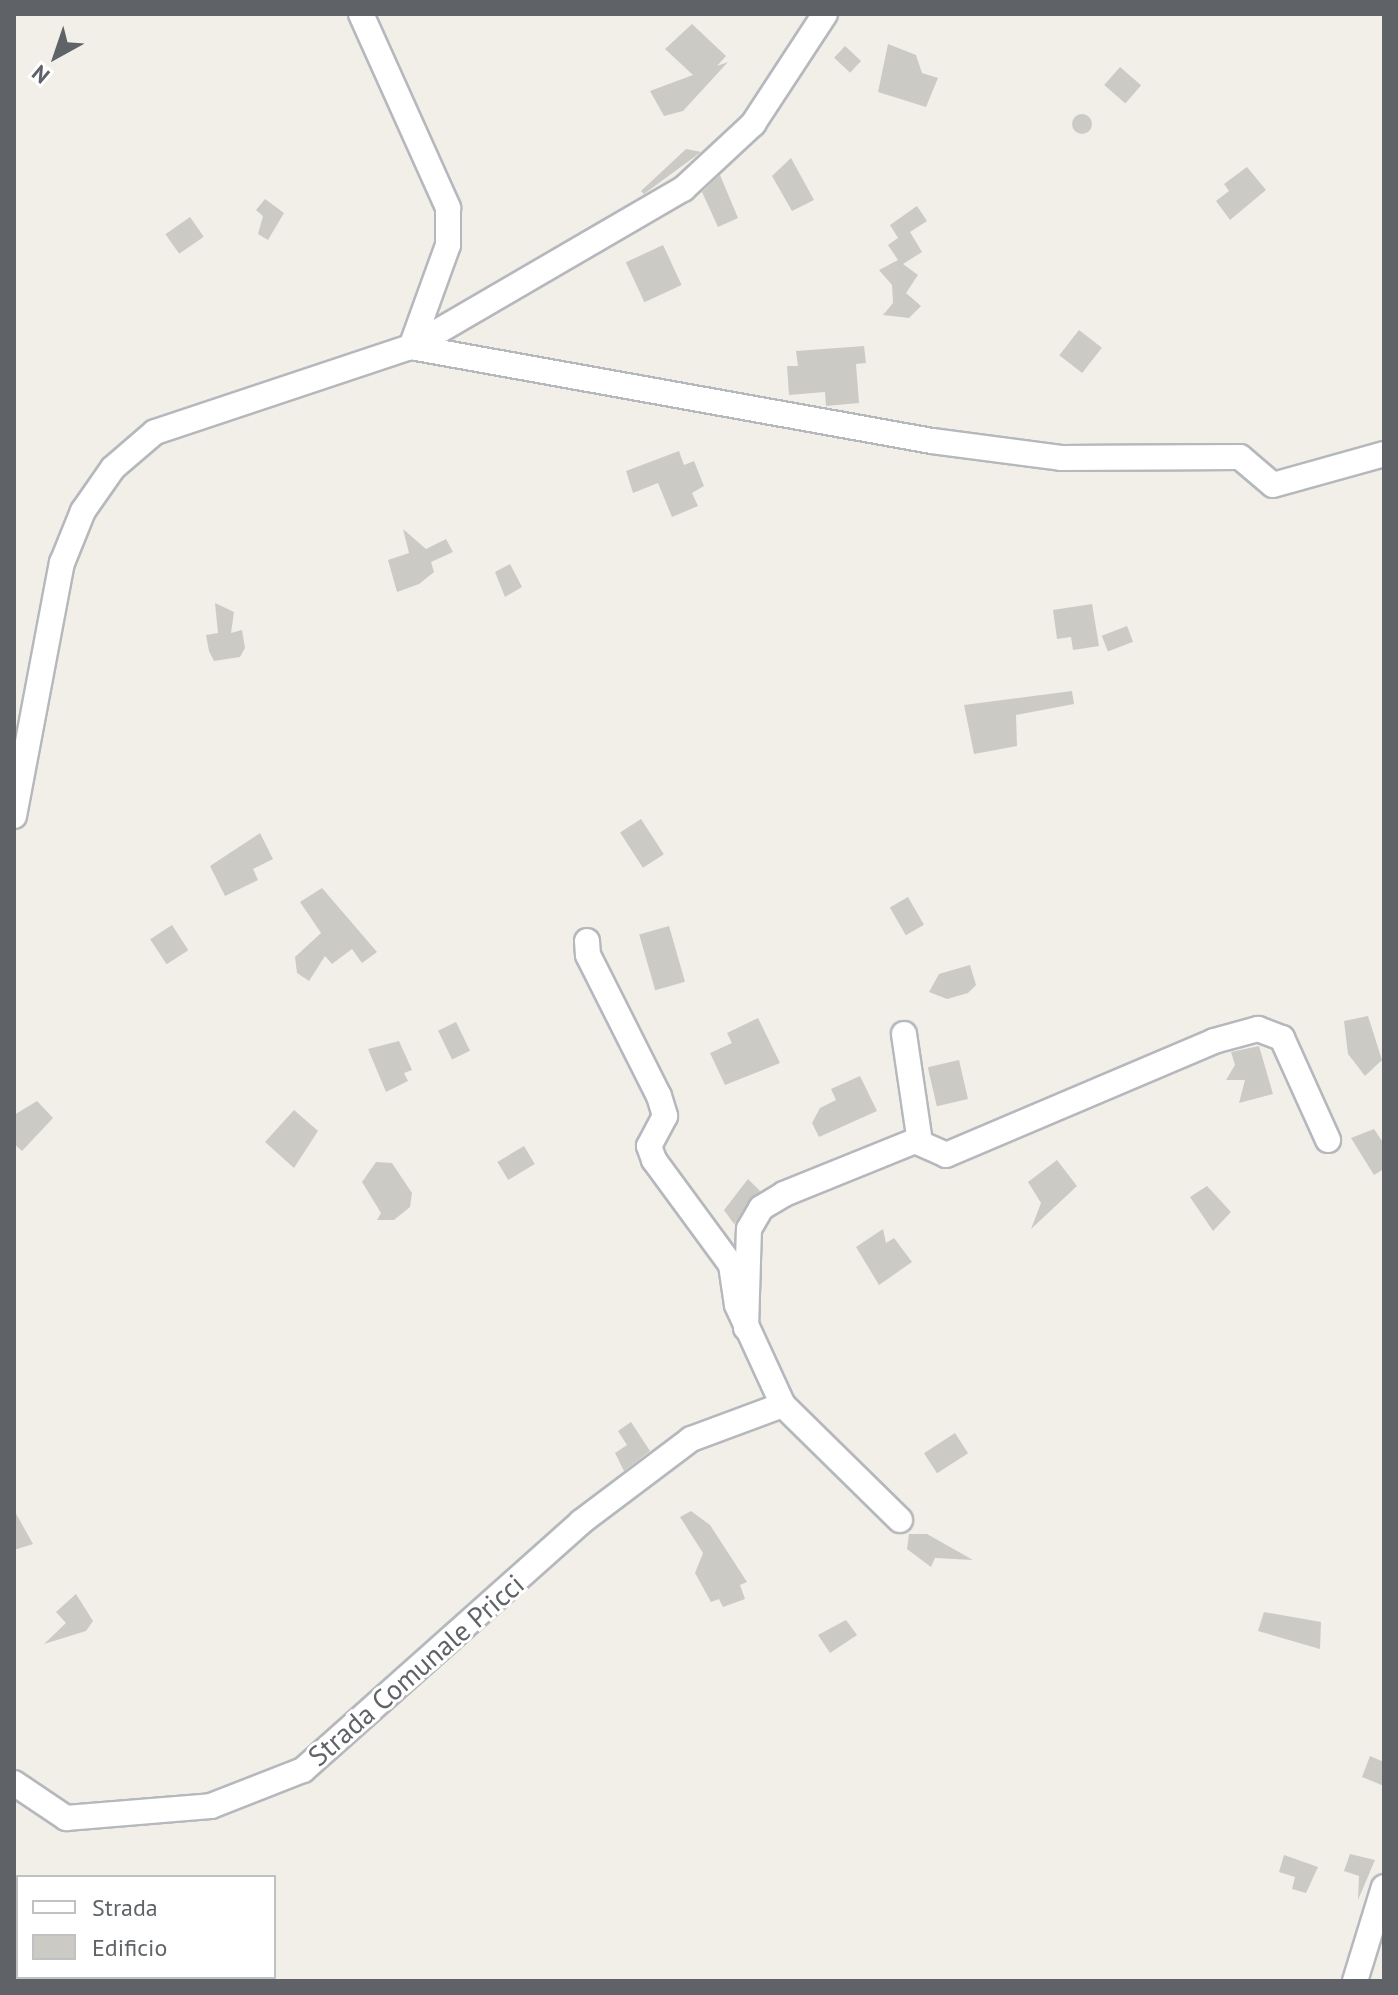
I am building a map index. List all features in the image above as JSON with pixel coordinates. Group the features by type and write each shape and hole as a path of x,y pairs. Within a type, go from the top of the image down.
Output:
{"street":[{"path":"361,14 448,208 448,245 411,347"},
{"path":"14,816 62,563 83,511 113,468 155,432 411,347 683,189 753,124 825,14"},
{"path":"411,347 946,443 1061,458 1240,457 1273,485 1384,454"},
{"path":"587,941 588,955 659,1096 665,1116 649,1146 654,1160 731,1265 746,1328 783,1405 900,1520"},
{"path":"746,1328 749,1229 761,1208 920,1143 946,1155 1258,1029 1282,1038 1328,1140"},
{"path":"904,1034 920,1143"},
{"name":"Strada Comunale Pricci","path":"14,1783 66,1818 211,1806 303,1770 581,1522 691,1439 783,1405"},
{"path":"1355,1981 1384,1887"}],"building":[{"path":"692,24 726,56 717,66 728,62 683,111 664,116 650,91 693,75 665,49"},
{"path":"888,44 916,55 922,73 938,78 926,107 878,92"},
{"path":"845,46 861,61 850,73 834,58"},
{"path":"1120,67 1141,85 1125,103 1104,85"},
{"path":"1082,114 1089,117 1092,124 1089,131 1082,134 1075,131 1072,124 1075,117"},
{"path":"686,149 701,152 644,194 641,191"},
{"path":"791,158 814,200 792,211 772,176"},
{"path":"1247,167 1266,190 1230,220 1216,201 1229,191 1224,184"},
{"path":"720,175 738,218 718,227 702,192"},
{"path":"265,199 284,213 268,240 258,234 263,216 256,210"},
{"path":"917,206 927,221 910,232 922,252 903,264 918,275 906,293 921,306 909,318 883,315 893,303 892,285 879,270 898,260 888,245 898,238 890,225"},
{"path":"190,217 204,237 179,254 165,234"},
{"path":"663,245 682,285 644,302 626,262"},
{"path":"1079,330 1102,348 1082,373 1059,355"},
{"path":"864,346 866,363 856,364 859,403 826,406 825,392 789,395 787,366 798,366 796,351"},
{"path":"679,451 684,465 694,461 704,486 692,493 698,506 672,517 658,483 633,493 626,471"},
{"path":"403,529 426,549 446,539 453,552 431,562 434,572 419,584 397,592 388,560 409,553"},
{"path":"510,564 522,587 505,597 495,572"},
{"path":"215,603 234,612 231,633 242,630 245,648 240,657 214,661 209,651 206,635 218,633"},
{"path":"1092,604 1099,646 1073,650 1071,637 1057,639 1053,610"},
{"path":"1127,626 1133,642 1108,652 1102,636"},
{"path":"1072,691 1074,704 1016,715 1017,746 974,754 964,705"},
{"path":"641,819 664,854 643,868 620,833"},
{"path":"260,833 273,859 253,869 258,880 225,896 210,866"},
{"path":"322,888 377,952 362,963 352,949 332,964 325,956 309,981 297,973 295,957 321,933 300,902"},
{"path":"908,897 924,925 906,935 890,908"},
{"path":"172,925 188,950 167,964 150,939"},
{"path":"669,926 685,982 655,990 639,935"},
{"path":"970,965 976,985 968,993 947,999 929,992 939,974"},
{"path":"1368,1016 1382,1060 1365,1076 1348,1054 1344,1021"},
{"path":"758,1018 780,1063 725,1085 710,1053 732,1043 727,1033"},
{"path":"456,1022 470,1051 452,1060 438,1031"},
{"path":"399,1041 412,1070 404,1073 408,1081 386,1092 368,1049"},
{"path":"1259,1046 1273,1094 1239,1103 1245,1080 1226,1080 1235,1065 1231,1052"},
{"path":"959,1060 968,1099 937,1106 928,1067"},
{"path":"860,1076 877,1111 819,1137 812,1123 820,1108 836,1100 831,1089"},
{"path":"37,1101 53,1118 22,1151 14,1144 14,1115"},
{"path":"294,1110 318,1131 294,1168 265,1142"},
{"path":"1374,1129 1384,1144 1384,1169 1374,1175 1351,1138"},
{"path":"524,1146 535,1164 508,1180 497,1162"},
{"path":"1057,1160 1077,1186 1031,1229 1041,1203 1028,1182"},
{"path":"376,1162 392,1163 412,1193 410,1207 394,1220 377,1220 381,1213 362,1182"},
{"path":"748,1179 760,1191 734,1224 724,1210"},
{"path":"1207,1186 1231,1212 1213,1231 1190,1197"},
{"path":"883,1229 886,1243 894,1238 912,1262 879,1285 856,1247"},
{"path":"631,1422 650,1451 624,1471 615,1453 627,1445 618,1431"},
{"path":"955,1433 968,1453 937,1473 924,1453"},
{"path":"14,1510 33,1544 14,1550"},
{"path":"691,1511 710,1525 747,1582 740,1585 745,1599 723,1607 719,1599 711,1602 695,1573 703,1553 680,1517"},
{"path":"909,1534 927,1534 973,1560 935,1558 931,1567 907,1549"},
{"path":"76,1594 93,1621 86,1631 44,1644 66,1623 56,1612"},
{"path":"1264,1612 1321,1622 1320,1649 1258,1631"},
{"path":"846,1620 857,1635 830,1653 818,1635"},
{"path":"1370,1756 1384,1762 1384,1786 1362,1777"},
{"path":"1350,1854 1375,1860 1358,1900 1359,1876 1344,1871"},
{"path":"1284,1855 1318,1867 1306,1893 1292,1889 1295,1877 1279,1872"}]}
